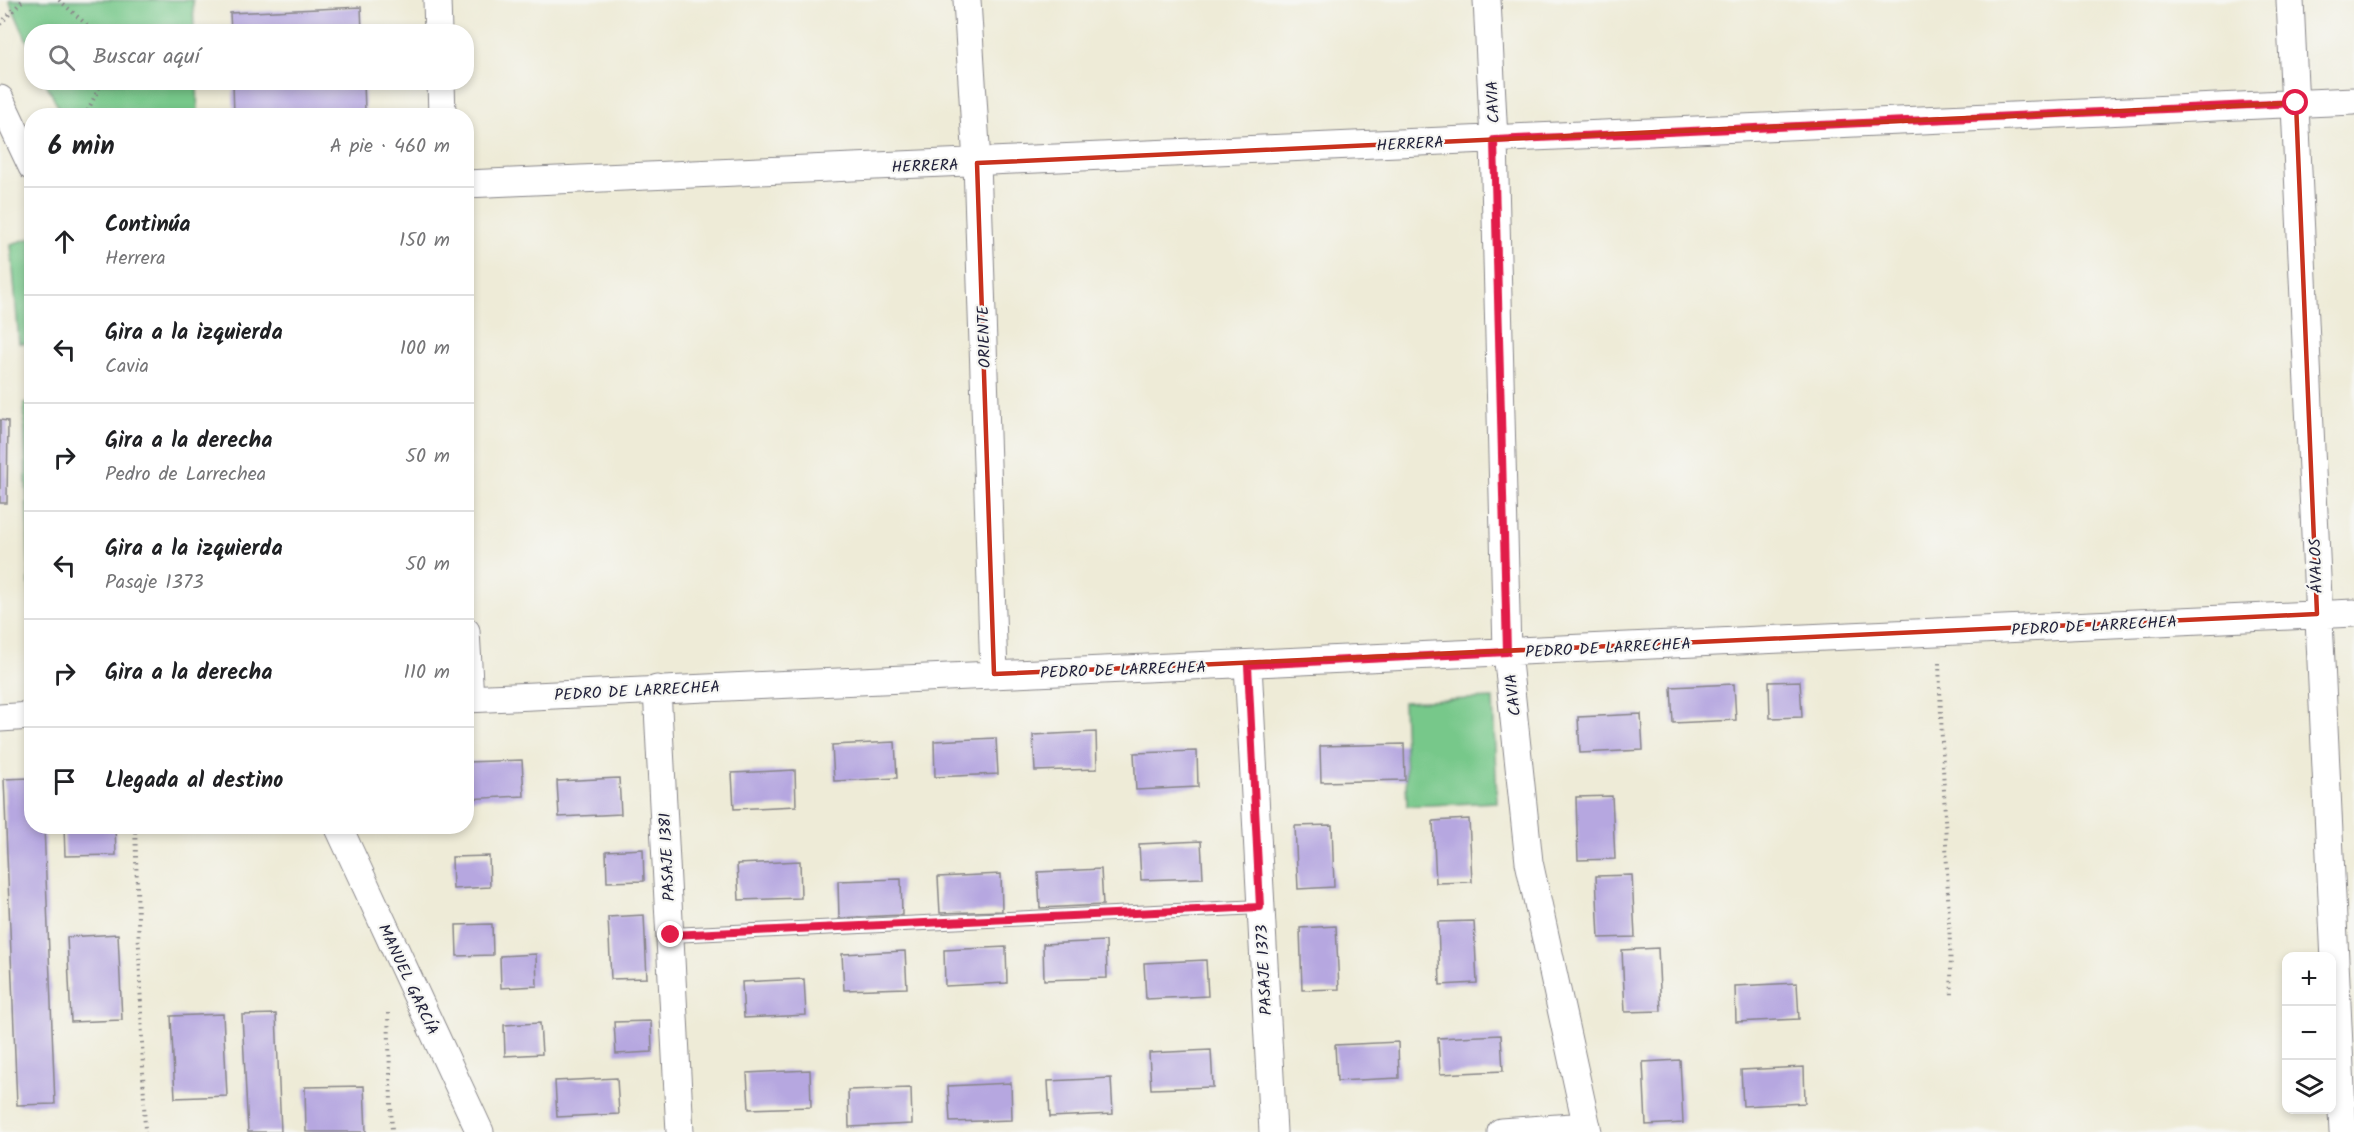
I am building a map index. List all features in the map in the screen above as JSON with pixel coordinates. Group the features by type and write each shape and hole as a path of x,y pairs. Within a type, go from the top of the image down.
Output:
{"street":[{"path":"437,0 438,24"},
{"name":"ORIENTE","path":"967,0 977,163 994,674"},
{"name":"CAVIA","path":"1487,0 1494,140 1507,652 1528,862 1588,1129"},
{"name":"ÁVALOS","path":"2290,0 2343,1132"},
{"path":"441,90 442,108"},
{"path":"0,99 24,150"},
{"name":"HERRERA","path":"474,184 2354,100"},
{"name":"PEDRO DE LARRECHEA","path":"474,699 2354,613"},
{"name":"PASAJE 1373","path":"1248,665 1273,1132"},
{"name":"PASAJE 1381","path":"657,689 680,1132"},
{"path":"0,718 24,716"},
{"name":"MANUEL GARCÍA","path":"342,834 480,1132"},
{"path":"1501,1132 1588,1129"}],"lane":[{"path":"671,935 1260,907"}],"path":[{"path":"0,24 23,0"},
{"path":"59,0 86,24"},
{"path":"89,108 98,90"},
{"path":"1938,632 1952,997"},
{"path":"135,834 146,1132"},
{"path":"388,1013 392,1132"}],"highlighted area":[{"path":"2296,103 2317,614 994,674 977,163"}],"green space":[{"path":"9,0 193,0 194,24 24,24 24,34"},
{"path":"50,90 197,90 198,108 58,108"},
{"path":"24,240 24,343 19,343 11,244"},
{"path":"1493,698 1497,802 1407,806 1403,702"}],"building":[{"path":"361,7 362,24 231,24 230,13"},
{"path":"233,90 364,90 365,108 234,108"},
{"path":"0,420 8,421 7,503 0,503"},
{"path":"1800,681 1802,717 1770,718 1769,682"},
{"path":"1734,684 1736,720 1673,723 1671,687"},
{"path":"1641,714 1643,750 1580,753 1578,717"},
{"path":"1096,732 1097,769 1035,771 1033,735"},
{"path":"996,738 998,774 935,777 934,741"},
{"path":"895,742 897,778 834,781 832,745"},
{"path":"1404,744 1405,780 1321,782 1320,746"},
{"path":"1197,751 1198,787 1136,790 1134,753"},
{"path":"522,760 524,796 474,799 474,762"},
{"path":"795,770 796,806 734,809 732,773"},
{"path":"24,778 24,834 44,834 55,1104 17,1105 4,779"},
{"path":"619,778 621,814 559,817 557,781"},
{"path":"1612,796 1615,859 1578,860 1576,797"},
{"path":"1469,819 1472,882 1436,883 1433,821"},
{"path":"1332,825 1334,887 1298,889 1295,826"},
{"path":"64,834 115,834 116,855 65,856"},
{"path":"1201,841 1203,878 1141,880 1139,844"},
{"path":"643,849 644,881 607,882 606,851"},
{"path":"489,856 490,887 453,889 452,857"},
{"path":"800,861 801,898 739,900 737,864"},
{"path":"1101,869 1103,905 1040,908 1038,872"},
{"path":"1001,874 1002,911 940,913 938,877"},
{"path":"1632,875 1635,937 1599,938 1596,876"},
{"path":"901,879 902,915 839,918 838,881"},
{"path":"644,915 647,978 611,979 608,917"},
{"path":"1474,921 1477,983 1440,985 1438,922"},
{"path":"492,924 493,955 457,956 456,925"},
{"path":"1336,926 1339,989 1302,990 1300,928"},
{"path":"118,934 122,1020 71,1022 67,937"},
{"path":"1106,941 1107,978 1044,980 1043,944"},
{"path":"1006,947 1007,983 945,986 944,950"},
{"path":"1658,948 1661,1011 1625,1012 1622,950"},
{"path":"905,951 907,988 844,990 842,954"},
{"path":"536,954 537,986 501,988 500,956"},
{"path":"1206,960 1208,996 1146,999 1144,963"},
{"path":"804,979 806,1015 744,1018 742,982"},
{"path":"1797,983 1799,1019 1736,1022 1735,986"},
{"path":"223,1014 227,1096 175,1098 171,1016"},
{"path":"276,1014 281,1132 248,1132 242,1015"},
{"path":"651,1021 652,1052 616,1054 614,1022"},
{"path":"540,1023 542,1054 505,1056 504,1025"},
{"path":"1501,1035 1503,1071 1440,1074 1438,1038"},
{"path":"1398,1042 1399,1078 1337,1081 1335,1045"},
{"path":"1211,1050 1213,1087 1151,1089 1149,1053"},
{"path":"1680,1060 1683,1123 1646,1125 1643,1062"},
{"path":"1804,1067 1805,1103 1743,1106 1741,1070"},
{"path":"810,1070 811,1107 749,1109 747,1073"},
{"path":"617,1078 619,1114 557,1117 555,1081"},
{"path":"1111,1078 1113,1114 1050,1117 1048,1081"},
{"path":"1011,1083 1012,1120 950,1122 948,1086"},
{"path":"364,1086 366,1132 306,1132 305,1087"},
{"path":"911,1088 912,1124 849,1127 848,1090"}],"route":[{"path":"671,935 1260,907 1248,665 1507,652 1494,140 2296,103"}]}
